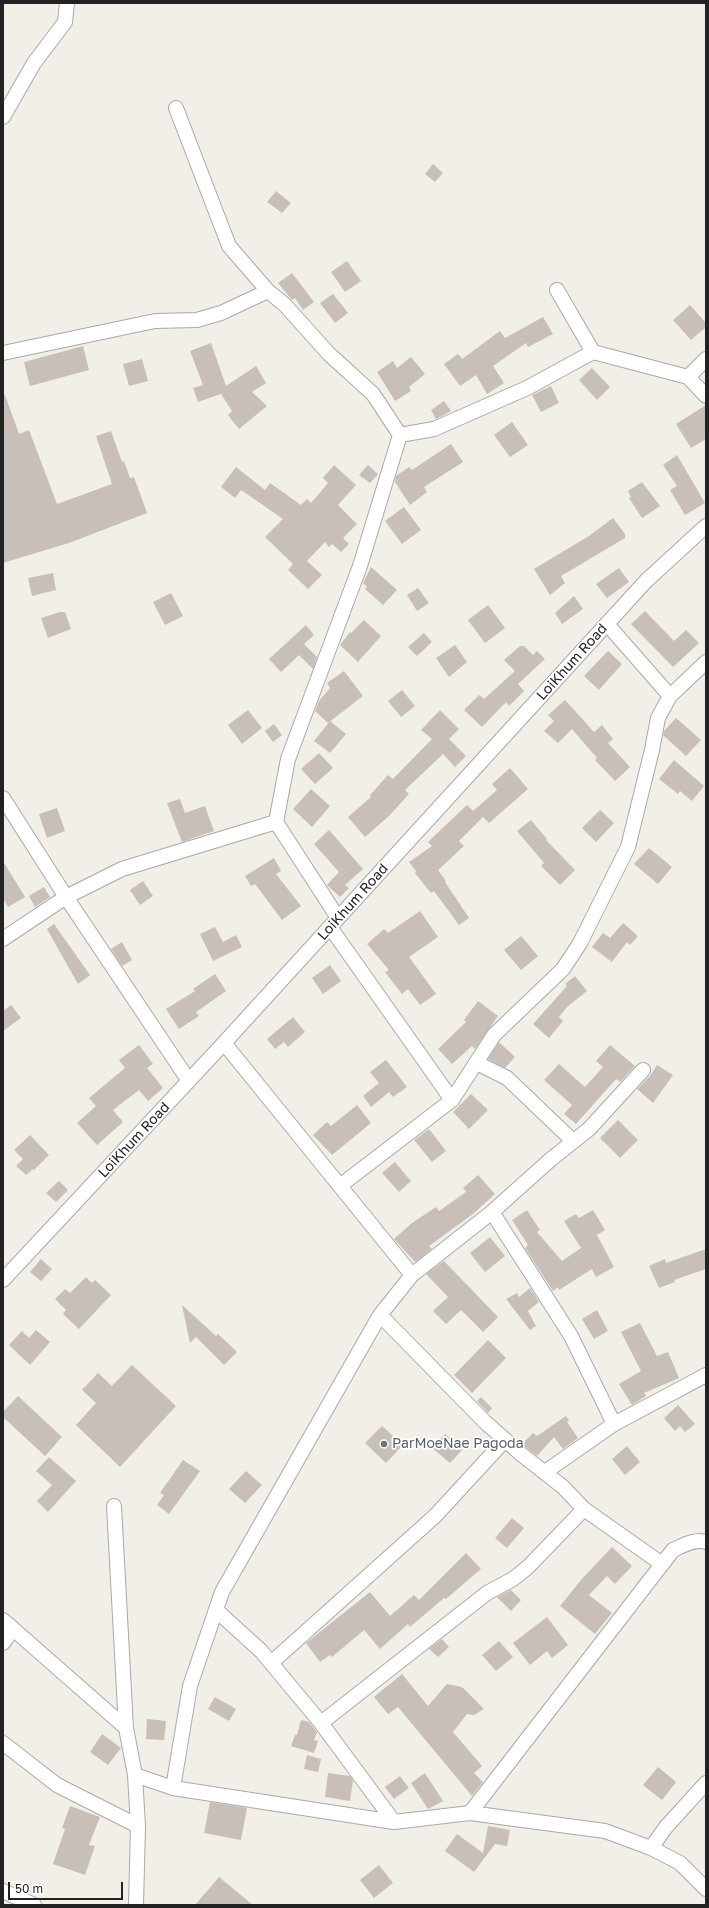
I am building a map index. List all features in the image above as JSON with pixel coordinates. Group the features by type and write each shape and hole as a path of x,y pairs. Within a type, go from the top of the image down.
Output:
{"street":[{"path":"3,117 34,63 65,22 67,3"},
{"path":"176,108 229,246 268,291 284,304 328,354 373,394 400,435"},
{"path":"557,290 592,352"},
{"path":"3,353 155,321 198,320 221,313 268,291"},
{"path":"400,435 434,429 527,388 592,352 688,377 706,396"},
{"path":"688,377 706,358"},
{"path":"400,435 360,566 288,759 276,822 334,923 452,1100"},
{"name":"LoiKhum Road","path":"3,1280 224,1043 646,581 706,526"},
{"path":"607,624 670,696"},
{"path":"341,1185 452,1100 494,1035 563,969 580,943 628,847 650,758 658,718 670,696 706,662"},
{"path":"3,798 66,897 189,1081"},
{"path":"3,940 66,897 122,869 276,822"},
{"path":"224,1043 341,1185 412,1275"},
{"path":"477,1063 507,1078 573,1141"},
{"path":"172,1788 190,1686 222,1592 380,1315 412,1275 492,1212 573,1141 589,1129 643,1070"},
{"path":"492,1212 571,1336 614,1424"},
{"path":"380,1315 484,1422 564,1487 584,1508 662,1564"},
{"path":"545,1472 614,1424 706,1375"},
{"path":"271,1664 435,1516 505,1440"},
{"path":"114,1506 126,1728 135,1776 138,1826 136,1905"},
{"path":"321,1723 486,1593 513,1579 528,1567 584,1508"},
{"path":"470,1813 673,1550 687,1543 706,1542"},
{"path":"216,1610 261,1651 321,1723 394,1822"},
{"path":"3,1620 126,1728"},
{"path":"3,1643 13,1629"},
{"path":"3,1743 57,1785 138,1826"},
{"path":"135,1776 172,1788 394,1822 470,1813 604,1831 651,1848 680,1863 706,1890"},
{"path":"651,1848 666,1827 706,1783"},
{"path":"3,1891 34,1905"}],"building":[{"path":"433,164 443,173 435,182 425,174"},
{"path":"276,191 291,203 282,213 267,202"},
{"path":"347,261 361,281 345,292 331,272"},
{"path":"292,273 314,302 303,310 295,298 292,300 278,283"},
{"path":"333,294 348,313 335,323 320,303"},
{"path":"690,305 706,323 706,327 691,340 673,320"},
{"path":"543,317 553,334 528,347 526,343 493,366 504,383 487,394 476,375 460,386 444,364 458,354 462,359 500,331 505,338"},
{"path":"211,343 226,386 256,366 266,383 252,392 267,406 239,429 228,415 232,411 221,394 198,402 193,388 203,385 190,351"},
{"path":"83,346 89,370 30,386 24,362"},
{"path":"411,357 425,374 409,387 411,391 395,401 377,372 393,361 397,368"},
{"path":"142,359 148,381 129,386 123,364"},
{"path":"592,368 610,387 597,400 579,380"},
{"path":"551,386 559,403 541,412 532,395"},
{"path":"3,395 5,395 19,434 29,430 57,504 112,484 96,436 111,431 122,462 124,461 130,478 134,477 147,513 69,543 3,563"},
{"path":"444,401 451,411 436,419 431,410"},
{"path":"706,405 706,439 691,448 676,424"},
{"path":"512,422 528,445 510,457 494,435"},
{"path":"451,444 463,462 424,487 427,492 410,505 395,482 396,476 409,467 412,470"},
{"path":"677,455 705,503 685,515 670,490 677,486 663,465"},
{"path":"334,465 356,485 338,505 357,524 343,538 349,544 341,552 332,544 329,547 325,542 307,561 322,575 308,589 288,570 293,564 265,537 283,519 241,490 235,498 221,487 236,467 265,490 270,483 301,505 307,499 311,503 328,483 323,478"},
{"path":"368,465 378,474 370,483 359,475"},
{"path":"642,482 660,506 642,518 629,498 631,497 628,491"},
{"path":"404,507 421,530 402,544 385,521"},
{"path":"613,518 625,534 625,538 561,576 565,583 550,595 534,569 589,536"},
{"path":"371,567 397,590 383,605 365,589 367,587 363,583"},
{"path":"619,568 629,582 607,598 596,584"},
{"path":"53,573 56,590 32,596 28,578"},
{"path":"418,588 429,603 417,611 407,595"},
{"path":"171,593 183,616 165,625 153,602"},
{"path":"574,596 583,609 562,624 555,613"},
{"path":"488,605 505,628 485,643 468,620"},
{"path":"645,611 674,641 686,630 699,643 673,667 631,624"},
{"path":"60,612 65,612 71,629 48,638 41,618"},
{"path":"364,620 381,636 358,662 340,645 350,632 351,633"},
{"path":"306,625 314,635 304,644 317,657 313,669 299,655 281,672 269,659"},
{"path":"424,633 432,642 417,656 408,647"},
{"path":"455,645 467,662 449,677 436,658"},
{"path":"520,646 524,646 533,655 537,651 545,659 518,684 524,691 509,706 506,702 482,727 464,710 479,695 484,699 515,671 504,660"},
{"path":"608,651 622,664 599,690 584,676"},
{"path":"344,671 363,696 328,723 315,711 319,701 330,688 327,683"},
{"path":"402,690 415,706 401,717 388,701"},
{"path":"565,700 594,732 602,725 613,739 608,743 630,767 615,781 595,760 597,758 572,729 558,743 544,731 554,721 548,715"},
{"path":"248,710 262,728 242,744 228,725"},
{"path":"440,710 459,729 449,739 466,756 455,767 443,754 405,790 409,794 389,816 365,837 348,817 371,797 370,795 388,775 393,779 432,739 421,730"},
{"path":"676,718 701,740 686,756 663,735 664,731"},
{"path":"330,721 346,734 330,753 314,741"},
{"path":"274,724 282,735 273,742 265,731"},
{"path":"319,753 333,768 315,784 301,769"},
{"path":"674,760 704,786 692,801 680,791 678,794 659,779"},
{"path":"510,768 528,789 489,823 483,817 459,841 464,846 438,870 469,918 459,925 434,891 431,893 415,873 416,871 409,862 432,846 428,842 467,805 473,811 497,790 492,784"},
{"path":"311,789 330,806 312,827 293,809"},
{"path":"180,799 185,813 205,806 214,831 182,842 167,803"},
{"path":"57,808 65,831 47,838 39,814"},
{"path":"600,810 614,823 596,842 582,828"},
{"path":"531,820 547,839 546,840 575,870 560,885 541,866 544,863 517,831"},
{"path":"329,830 363,869 345,885 349,888 340,897 327,885 339,872 314,844"},
{"path":"649,848 672,867 658,884 634,864"},
{"path":"274,858 281,871 276,874 301,906 282,920 255,884 251,886 245,876"},
{"path":"3,861 25,897 8,907 3,898"},
{"path":"143,881 153,896 140,905 130,890"},
{"path":"44,887 50,897 35,907 29,896"},
{"path":"420,911 438,937 409,957 436,994 420,1005 408,989 402,994 385,972 389,970 367,944 384,929 388,933"},
{"path":"623,923 638,936 630,945 627,942 612,962 592,947 603,933 610,938"},
{"path":"54,924 90,975 78,984 47,929"},
{"path":"215,927 223,942 236,935 242,947 213,961 200,934"},
{"path":"521,936 538,956 521,970 504,950"},
{"path":"122,942 132,960 122,966 111,949"},
{"path":"330,965 341,981 323,994 312,978"},
{"path":"215,974 226,991 196,1012 199,1016 179,1029 166,1009 195,991 193,989"},
{"path":"575,976 587,991 567,1007 559,1017 563,1021 549,1038 533,1024 567,986 565,984"},
{"path":"478,1001 498,1016 475,1049 472,1046 452,1064 438,1049 466,1022 464,1020"},
{"path":"11,1005 21,1018 3,1031 3,1011"},
{"path":"293,1017 305,1032 288,1047 284,1042 275,1049 267,1039"},
{"path":"499,1042 515,1057 505,1068 488,1059"},
{"path":"139,1045 153,1064 147,1068 163,1088 148,1101 139,1090 113,1110 123,1122 97,1145 77,1123 96,1106 89,1098 125,1068 119,1060"},
{"path":"610,1045 635,1066 620,1082 616,1079 576,1124 564,1114 572,1105 544,1080 559,1064 585,1087 603,1067 596,1061"},
{"path":"386,1060 407,1087 393,1097 389,1092 371,1107 363,1096 379,1083 370,1072"},
{"path":"657,1065 673,1075 653,1103 637,1089 650,1076"},
{"path":"471,1094 488,1110 469,1129 453,1112"},
{"path":"357,1105 371,1123 332,1155 313,1135 327,1122 331,1126"},
{"path":"618,1120 638,1140 620,1158 600,1138"},
{"path":"429,1129 446,1151 432,1162 414,1140"},
{"path":"30,1135 49,1155 34,1170 33,1169 26,1175 16,1166 23,1159 14,1150"},
{"path":"395,1162 411,1181 399,1192 382,1173"},
{"path":"478,1175 495,1194 473,1214 429,1246 432,1249 415,1262 394,1239 412,1223 436,1207 439,1211 466,1192 463,1188"},
{"path":"59,1181 68,1190 56,1202 46,1193"},
{"path":"527,1210 540,1230 537,1232 562,1261 581,1248 564,1221 576,1214 579,1218 593,1210 605,1230 597,1235 614,1267 596,1277 592,1269 559,1290 558,1287 553,1291 525,1248 528,1245 512,1220"},
{"path":"490,1237 505,1256 485,1272 470,1253"},
{"path":"706,1249 706,1269 674,1280 675,1282 659,1288 649,1266 665,1259 666,1263"},
{"path":"41,1259 52,1269 41,1281 30,1272"},
{"path":"444,1261 498,1317 483,1332 461,1310 446,1324 433,1311 448,1297 426,1274"},
{"path":"86,1277 92,1283 95,1280 111,1295 79,1329 63,1314 66,1310 55,1299 65,1289 70,1293"},
{"path":"530,1288 539,1302 528,1311 536,1326 530,1330 506,1299 517,1293 519,1297"},
{"path":"182,1305 216,1336 218,1334 237,1352 224,1365 196,1337 190,1343"},
{"path":"597,1310 608,1331 594,1339 582,1319"},
{"path":"640,1323 657,1356 668,1352 679,1378 644,1393 646,1396 632,1405 619,1384 641,1371 621,1332"},
{"path":"36,1330 50,1342 30,1365 9,1345 22,1331 29,1338"},
{"path":"488,1340 506,1358 472,1393 454,1375"},
{"path":"132,1365 176,1406 120,1467 76,1425 96,1403 82,1390 98,1373 112,1386"},
{"path":"18,1396 62,1437 45,1456 3,1417 3,1412"},
{"path":"481,1397 492,1408 488,1413 477,1401"},
{"path":"678,1405 695,1424 685,1432 680,1426 675,1431 664,1418"},
{"path":"566,1416 569,1420 567,1422 578,1438 563,1449 554,1437 537,1456 522,1444 533,1433 537,1436"},
{"name":"ParMoeNae Pagoda","path":"382,1426 403,1445 386,1463 365,1443"},
{"path":"445,1434 463,1449 450,1463 432,1448"},
{"path":"627,1446 640,1462 625,1475 612,1459"},
{"path":"49,1457 76,1481 48,1512 37,1501 52,1485 36,1471"},
{"path":"183,1460 200,1471 169,1514 157,1505 164,1495 160,1493"},
{"path":"246,1471 262,1485 245,1503 229,1489"},
{"path":"512,1518 524,1528 507,1548 495,1538"},
{"path":"612,1547 632,1566 615,1584 607,1576 589,1595 612,1613 595,1634 560,1606 581,1580"},
{"path":"466,1553 481,1569 410,1627 408,1624 380,1649 364,1630 332,1657 330,1655 320,1662 306,1643 370,1592 390,1616 414,1595 419,1600"},
{"path":"511,1590 521,1600 511,1611 497,1597"},
{"path":"547,1617 568,1645 552,1658 547,1651 530,1665 513,1643"},
{"path":"442,1639 449,1647 438,1657 429,1649"},
{"path":"499,1641 513,1657 496,1671 482,1655"},
{"path":"402,1674 428,1706 447,1684 462,1687 484,1709 474,1715 467,1714 453,1732 482,1766 474,1773 483,1782 472,1796 398,1707 388,1714 374,1697"},
{"path":"215,1697 236,1709 229,1721 208,1709"},
{"path":"147,1719 166,1721 164,1740 146,1739"},
{"path":"301,1720 309,1722 317,1732 314,1740 318,1741 314,1753 291,1746 295,1735 297,1735"},
{"path":"102,1734 121,1748 108,1765 90,1752"},
{"path":"307,1755 321,1759 318,1772 304,1769"},
{"path":"658,1767 676,1782 662,1800 643,1785"},
{"path":"328,1773 350,1776 353,1781 350,1801 325,1797"},
{"path":"425,1773 443,1801 428,1809 411,1783"},
{"path":"400,1776 409,1788 394,1799 385,1787"},
{"path":"210,1802 247,1808 241,1840 204,1833"},
{"path":"70,1806 100,1817 89,1845 95,1846 85,1875 53,1864 65,1829 62,1828"},
{"path":"488,1826 510,1830 507,1846 495,1844 474,1872 445,1851 457,1834 483,1853"},
{"path":"379,1865 393,1883 374,1898 360,1880"},
{"path":"219,1877 253,1905 195,1905"}],"place":[{"name":"ParMoeNae Pagoda","path":"384,1444"}]}
